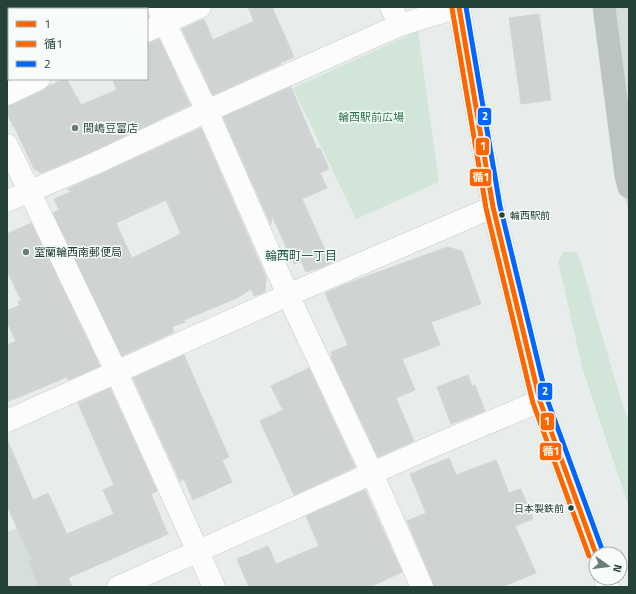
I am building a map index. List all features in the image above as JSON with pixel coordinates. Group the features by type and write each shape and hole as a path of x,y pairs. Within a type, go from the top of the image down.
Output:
{"highway":[{"path":"604,7 626,176 629,187"}],"street":[{"path":"200,7 157,20 207,111 288,295 372,473 422,587"},
{"path":"7,202 29,191 96,163 207,111 395,16 459,7 493,207 540,401 593,546"},
{"path":"7,94 37,80"},
{"path":"7,146 116,371 214,587"},
{"path":"7,420 288,295 493,207"},
{"path":"118,587 430,447 540,401"}],"shaded area":[{"path":"595,7 629,7 629,213 613,160"},
{"path":"43,518 73,587 7,587 7,532"}],"green space":[{"name":"輪西駅前広場","path":"418,31 439,182 356,219 293,88"},
{"path":"564,252 576,252 582,265 623,406 629,421 629,507 582,367 558,261"}],"building":[{"path":"248,7 272,7 294,57 213,95 182,29 204,19 213,40 254,21"},
{"path":"539,14 551,100 521,104 509,18"},
{"path":"159,39 190,105 91,152 41,173 34,169 14,126 13,127 7,112 7,106 12,105 63,80 68,80 81,105 117,90 112,80 148,80 148,43"},
{"path":"291,87 317,149 320,148 329,169 320,173 327,188 302,199 331,263 306,272 301,261 294,264 272,216 271,225 223,117"},
{"path":"201,128 266,277 265,292 254,296 251,289 237,298 184,320 185,322 172,327 174,332 122,356 53,213 59,210 54,199 71,192 67,189","holes":["166,200 181,234 132,258 116,223"]},
{"path":"31,223 100,366 68,380 67,377 7,402 7,345 16,341 7,322 7,311 20,305 18,302 21,300 7,271 7,234"},
{"path":"447,247 462,251 481,304 431,322 440,345 402,359 415,390 396,398 414,441 378,457 331,357 331,352 348,345 325,293"},
{"path":"184,355 229,457 222,460 232,482 193,500 184,479 180,481 133,378"},
{"path":"309,368 355,467 294,495 260,421 283,410 271,386"},
{"path":"468,375 472,386 475,385 485,411 451,424 437,387"},
{"path":"110,388 157,491 151,494 168,534 68,578 72,587 39,587 28,561 32,560 7,506 7,439 33,500 48,493 67,534 114,514 103,490 114,485 78,403"},
{"path":"449,458 456,475 496,460 509,493 521,489 533,519 515,526 536,573 502,587 434,587 407,521 426,513 410,474"},
{"path":"365,490 402,572 370,587 249,587 237,559 268,546 276,564 319,546 306,516"}],"transit line":[{"name":"1","path":"459,7 493,207 540,401 593,546"},
{"name":"2","path":"466,7 500,206 547,399 601,546"},
{"name":"循1","path":"452,8 486,208 533,403 588,553"}],"place":[{"name":"間嶋豆富店","path":"75,128"},
{"name":"輪西駅前","path":"502,215"},
{"name":"室蘭輪西南郵便局","path":"26,252"},
{"name":"日本製鉄前","path":"571,508"}],"district":[{"name":"輪西町一丁目","path":"301,255"}]}
